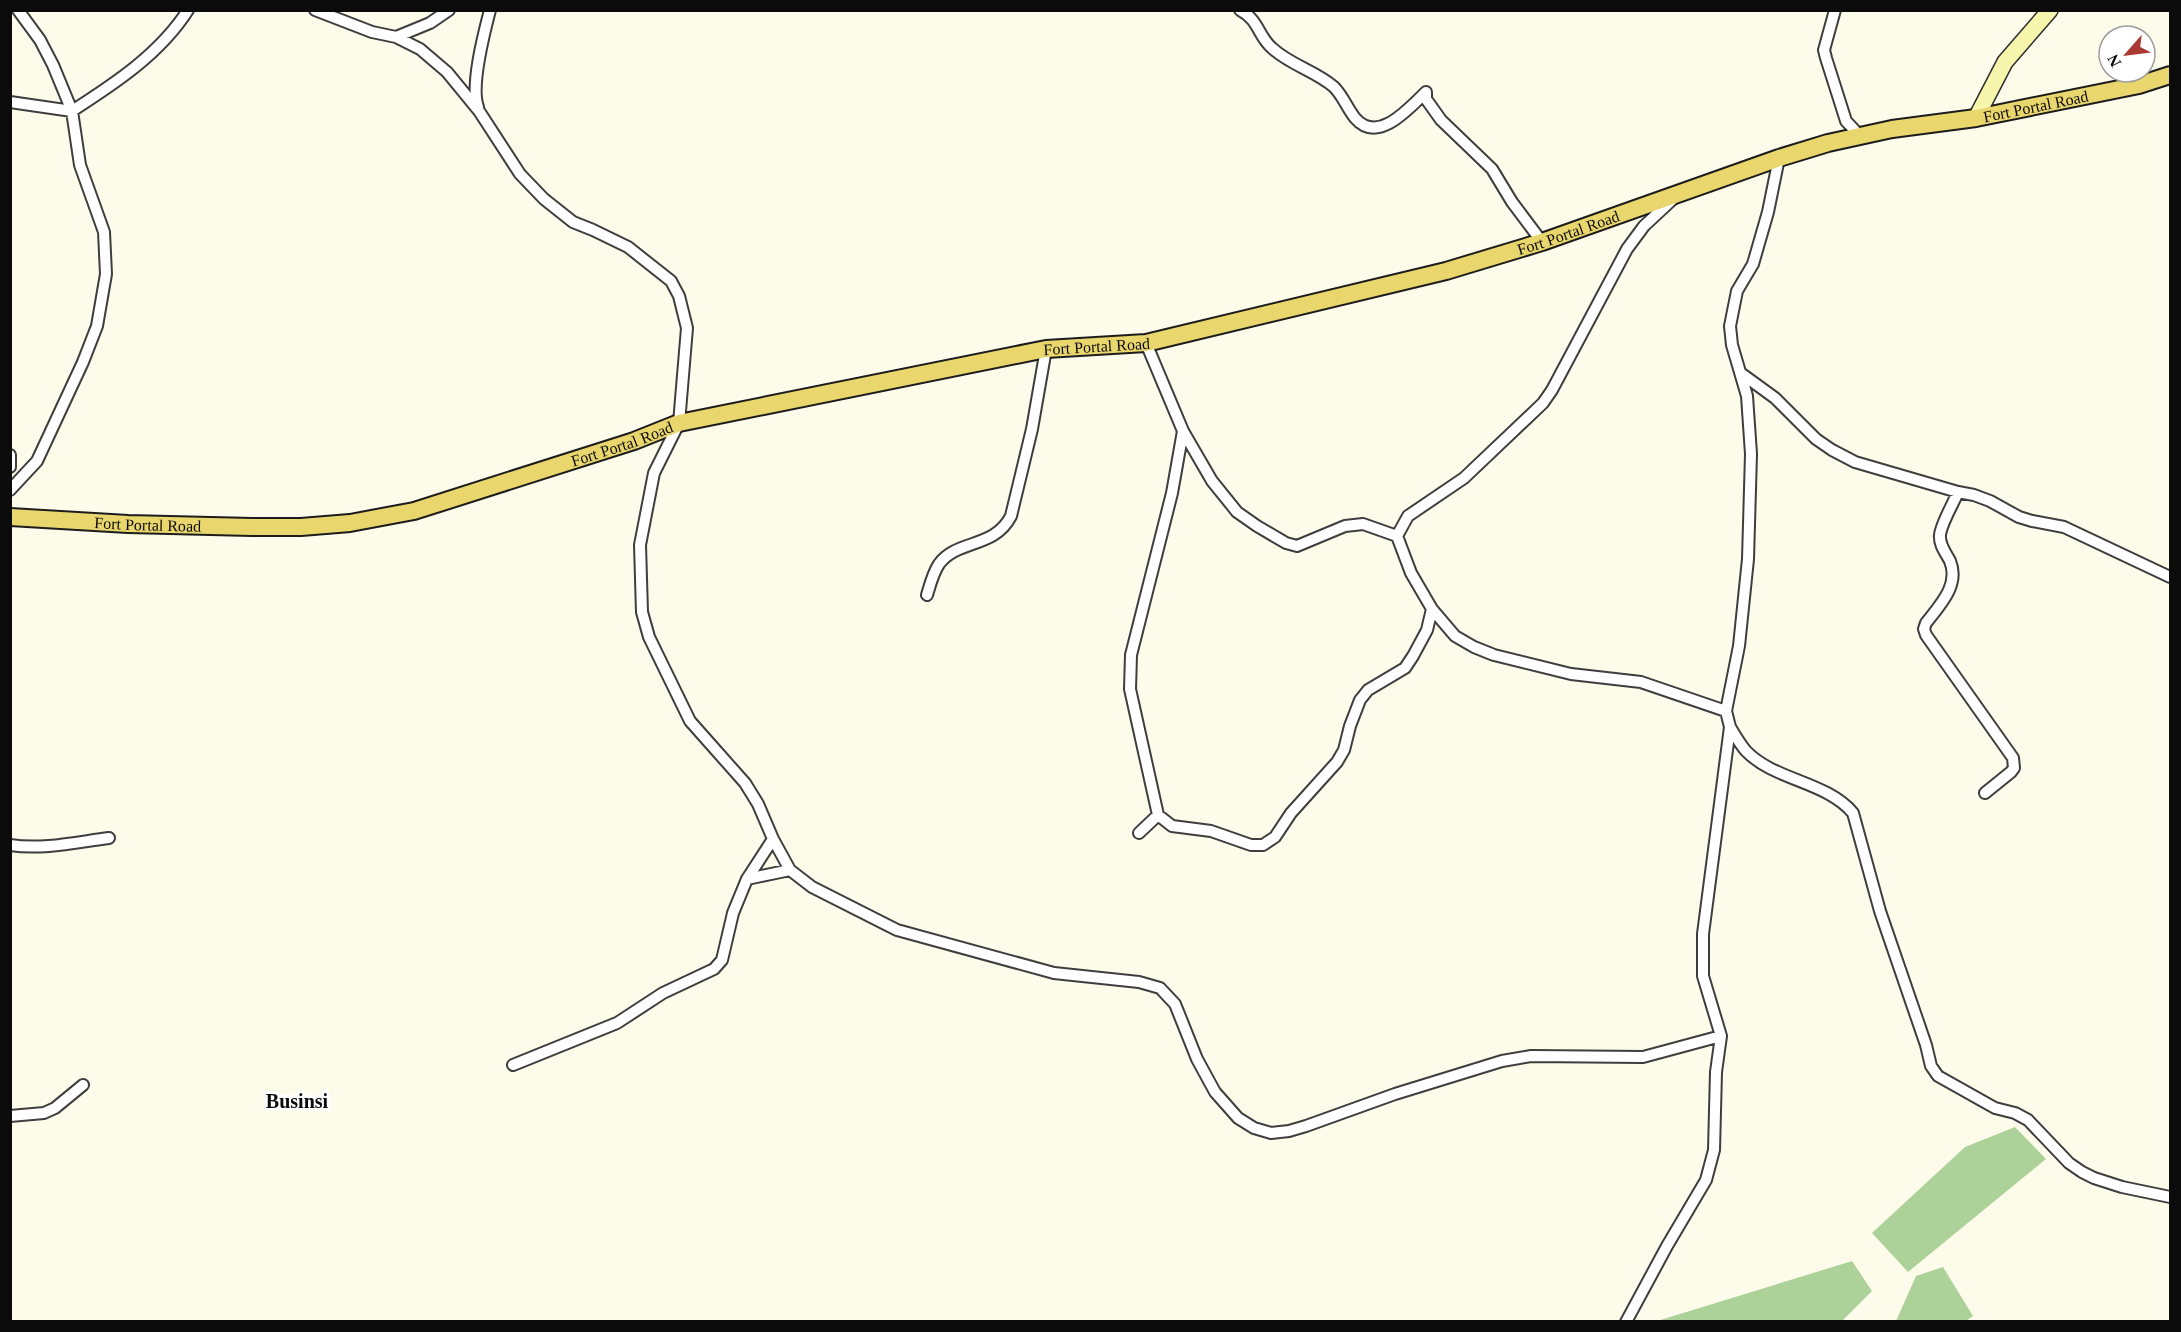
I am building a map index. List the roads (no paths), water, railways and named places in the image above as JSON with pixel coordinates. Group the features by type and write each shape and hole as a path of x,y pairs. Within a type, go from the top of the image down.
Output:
{"main road":[{"name":"Fort Portal Road","path":"10,517 128,524 301,527 350,523 414,511 634,441 679,423 1046,349 1146,343 1387,286 1542,242 1779,158 1860,136 1976,118 2139,85 2170,75"}],"street":[{"path":"10,490 37,461 83,362 97,326 106,274 104,232 80,165 72,111 53,65 18,10"},
{"path":"10,102 72,111 135,67 168,35 188,10"},
{"path":"315,10 372,32 396,37 420,49 447,72 479,111 520,174 561,214 573,222 628,247 671,281 679,296 687,328 679,423 654,473 640,545 642,612 649,637 690,721 746,783 790,870 812,887 897,930 1054,973 1130,981 1160,988 1175,1005 1197,1059 1215,1092 1238,1118 1254,1128 1271,1133 1306,1126 1395,1094 1502,1061 1531,1056 1643,1057 1721,1036"},
{"path":"396,37 430,23 449,10"},
{"path":"479,111 474,97 480,49 490,10"},
{"path":"1240,10 1256,23 1271,48 1334,87 1355,118 1364,126 1374,128 1388,124 1426,92 1426,99 1441,120 1492,169 1512,202 1542,242"},
{"path":"1835,10 1824,50 1846,121 1860,136"},
{"path":"1976,118 2005,62 2050,10"},
{"path":"1626,1322 1667,1246 1703,1187 1711,1166 1715,1139 1716,1072 1721,1036 1703,976 1703,933 1730,728 1726,711 1738,646 1748,559 1751,506 1749,416 1742,374 1732,345 1730,326 1737,291 1753,264 1768,212 1779,158"},
{"path":"1678,194 1644,226 1627,249 1543,403 1464,478 1408,516 1397,536 1411,573 1432,609 1464,642 1494,655 1571,674 1641,682 1726,711"},
{"path":"1146,343 1183,431 1212,481 1237,512 1286,543 1297,546 1345,526 1363,524 1397,536"},
{"path":"927,595 938,565 945,558 998,533 1011,516 1032,429 1046,349"},
{"path":"1742,374 1775,398 1816,439 1855,462 1974,495 2031,521 2064,527 2170,577"},
{"path":"1183,431 1172,493 1131,655 1129,674 1130,689 1158,815 1172,826 1211,831 1251,845 1263,845 1275,837 1291,813 1337,762 1344,750 1360,700 1368,690 1405,668 1427,630 1432,609"},
{"path":"10,455 10,467"},
{"path":"1958,492 1940,533 1941,545 1953,570 1953,578 1950,588 1924,629 1949,669 2013,758 2014,768 2011,772 1984,793"},
{"path":"1427,630 1446,626"},
{"path":"1730,728 1746,751 1760,761 1817,789 1843,804 1854,815 1880,911 1926,1045 1931,1066 1938,1076 1995,1108 2015,1113 2028,1120 2069,1163 2088,1175 2122,1187 2170,1197"},
{"path":"1139,833 1158,815"},
{"path":"10,845 21,847 52,845 109,838"},
{"path":"513,1065 617,1023 663,993 714,969 722,960 733,913 747,879 773,839"},
{"path":"747,879 790,870"},
{"path":"10,1116 44,1113 55,1108 83,1086"}],"district":[{"name":"Businsi","path":"297,1101"}]}
